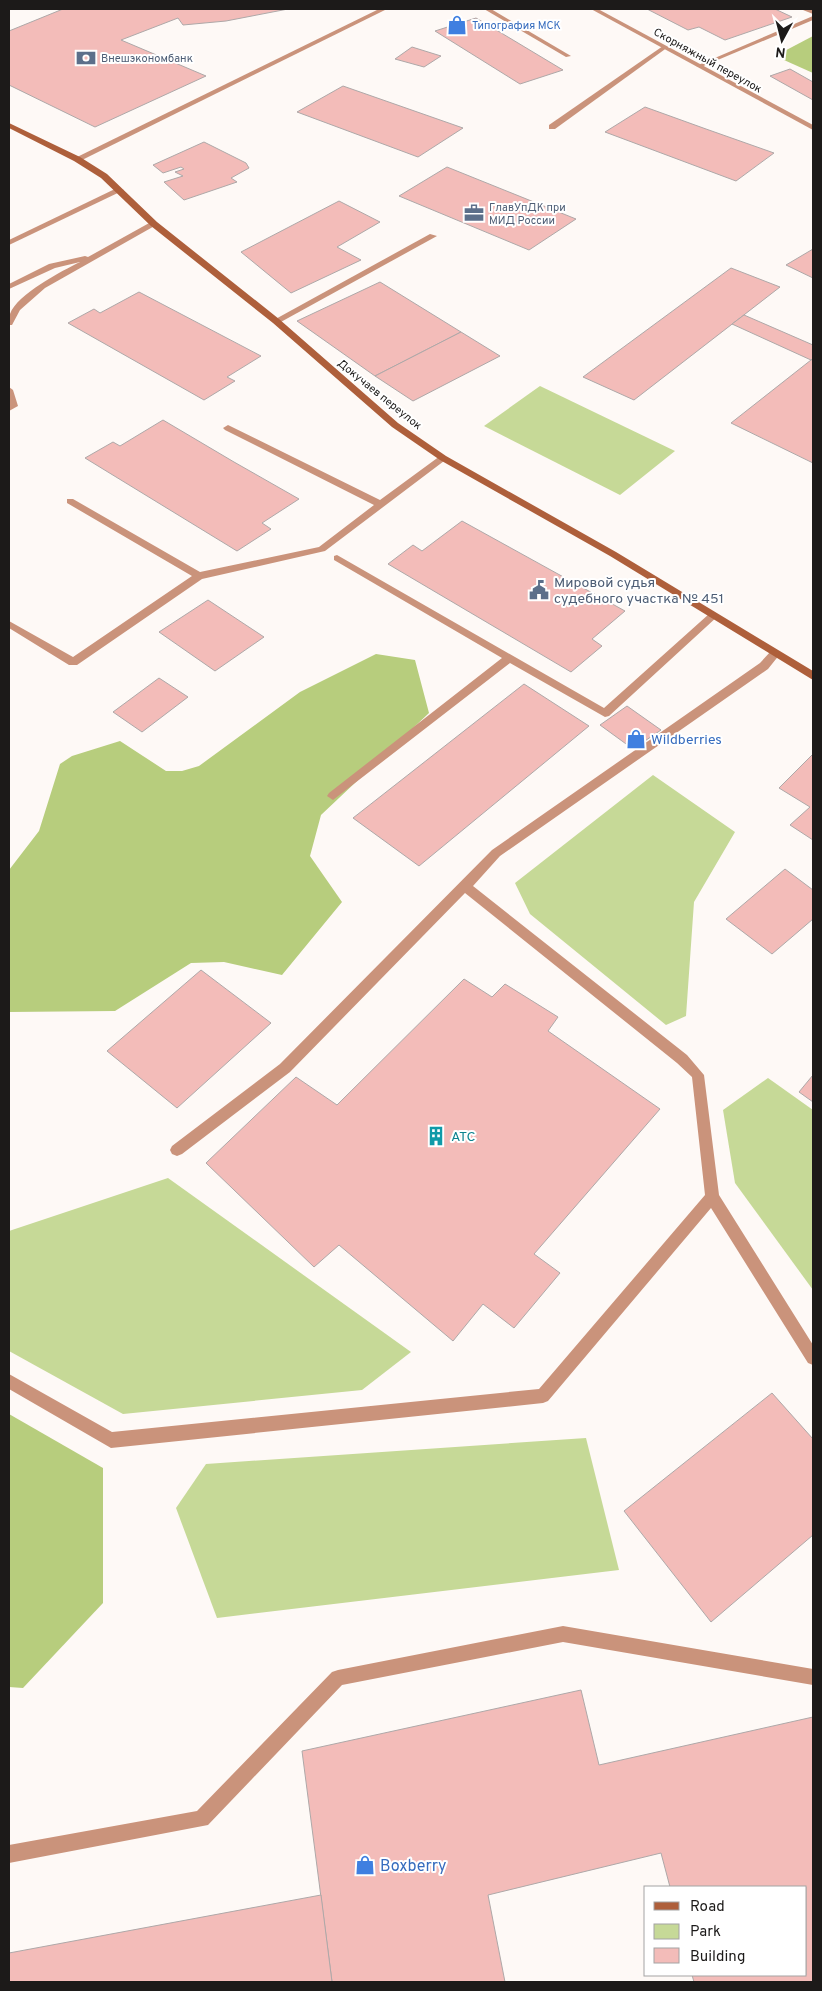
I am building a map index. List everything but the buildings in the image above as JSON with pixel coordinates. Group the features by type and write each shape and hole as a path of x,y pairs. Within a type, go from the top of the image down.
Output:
{"street":[{"path":"77,159 384,9"},
{"path":"487,9 568,56"},
{"name":"Скорняжный переулок","path":"594,9 813,128"},
{"path":"805,9 813,12"},
{"path":"699,66 813,18"},
{"path":"552,127 665,47"},
{"name":"Докучаев переулок","path":"9,125 77,159 104,176 154,224 276,321 395,425 443,458 613,554 813,676"},
{"path":"9,243 120,190"},
{"path":"9,324 16,309 42,286 154,224"},
{"path":"276,321 433,236"},
{"path":"9,287 52,266 102,254"},
{"path":"9,390 14,406 9,408"},
{"path":"228,428 382,504"},
{"path":"9,624 72,662 199,576 322,549 443,458"},
{"path":"70,501 199,576"},
{"path":"336,558 605,713 713,616"},
{"path":"177,1150 284,1068 496,853 764,666 775,654"},
{"path":"333,796 509,658"},
{"path":"465,886 682,1059 698,1075 712,1197 813,1358"},
{"path":"9,1381 111,1440 543,1396 712,1197"},
{"path":"9,1854 202,1819 338,1678 563,1634 813,1677"}],"green space":[{"path":"813,36 813,73 775,56"},
{"path":"540,386 675,451 620,495 484,426"},
{"path":"376,654 415,660 429,713 321,815 310,856 342,902 282,975 224,962 191,963 115,1011 9,1012 9,870 39,831 60,764 72,756 120,741 166,771 182,771 199,766 300,692"},
{"path":"653,775 735,832 694,902 686,1016 666,1025 530,914 515,883"},
{"path":"768,1078 813,1110 813,1290 735,1183 723,1110"},
{"path":"168,1178 411,1352 362,1390 123,1414 9,1351 9,1231"},
{"path":"9,1414 103,1468 103,1603 23,1688 9,1687"},
{"path":"586,1438 619,1570 217,1618 176,1508 206,1464"}],"place":[{"name":"Типография МСК","path":"457,25"},
{"name":"Внешэкономбанк","path":"86,58"},
{"name":"ГлавУпДК при МИД России","path":"474,213"},
{"name":"Мировой судья судебного участка № 451","path":"539,590"},
{"name":"Wildberries","path":"636,739"},
{"name":"АТС","path":"436,1136"},
{"name":"Boxberry","path":"365,1865"}]}
